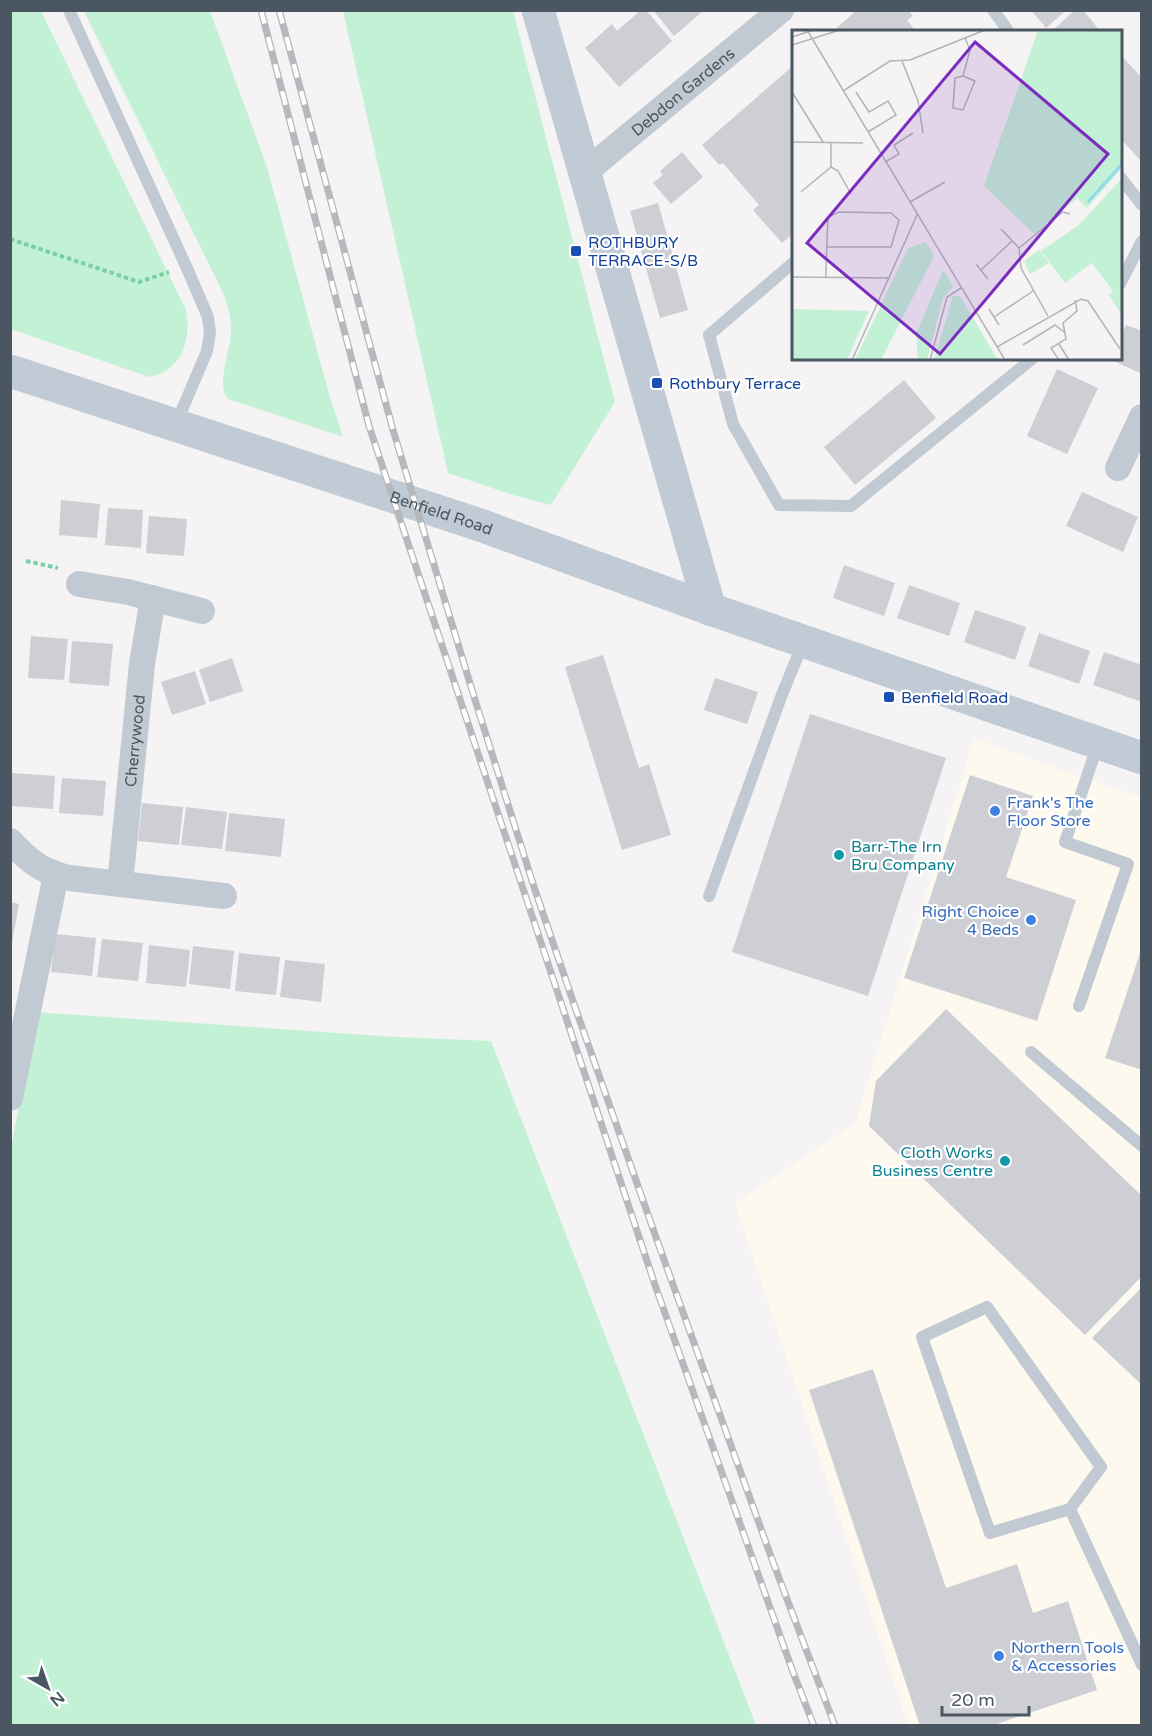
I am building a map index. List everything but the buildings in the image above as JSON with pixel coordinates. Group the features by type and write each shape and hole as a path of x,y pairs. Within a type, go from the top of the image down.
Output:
{"street":[{"path":"538,10 710,609"},
{"name":"Debdon Gardens","path":"584,173 781,10"},
{"name":"Benfield Road","path":"10,371 480,525 803,642 1142,758"},
{"path":"1118,468 1139,430"},
{"path":"79,584 105,587 202,610"},
{"name":"Cherrywood","path":"120,884 142,664 153,598"},
{"path":"10,841 35,865 56,874 87,880 224,896"},
{"path":"10,1098 56,874"}],"lane":[{"path":"69,10 208,317 210,333 207,351 175,425"},
{"path":"993,10 1008,30"},
{"path":"1122,179 1142,204"},
{"path":"1122,280 1142,241"},
{"path":"792,264 709,334 733,424 779,505 851,506 1031,360"},
{"path":"709,896 803,642"},
{"path":"1079,1006 1128,864 1065,842 1098,743"},
{"path":"1031,1052 1142,1146"},
{"path":"987,1307 1101,1467 1071,1509 990,1533 922,1337 987,1307"},
{"path":"1071,1509 1142,1665"}],"path":[{"path":"10,239 139,282 186,266"}],"shaded area":[{"path":"974,739 1141,798 1141,1725 908,1725 735,1203 855,1124"}],"green space":[{"path":"11,10 41,11 186,310 187,332 182,352 170,368 161,373 149,377 11,329"},
{"path":"84,11 210,11 267,167 329,394 343,437 228,399 224,393 223,385 231,325 224,295"},
{"path":"343,11 513,11 615,402 551,505 448,473"},
{"path":"35,1012 396,1037 491,1041 756,1725 11,1726 10,1155"}],"railway":[{"path":"261,10 369,426 656,1288 814,1726"},
{"path":"279,10 393,430 535,890 658,1243 835,1726"}],"place":[{"name":"ROTHBURY TERRACE-S/B","path":"576,251"},
{"name":"Rothbury Terrace","path":"657,383"},
{"name":"Benfield Road","path":"889,697"},
{"name":"Frank's The Floor Store","path":"995,811"},
{"name":"Barr-The Irn Bru Company","path":"839,855"},
{"name":"Right Choice 4 Beds","path":"1031,920"},
{"name":"Cloth Works Business Centre","path":"1005,1161"},
{"name":"Northern Tools & Accessories","path":"999,1656"}]}
